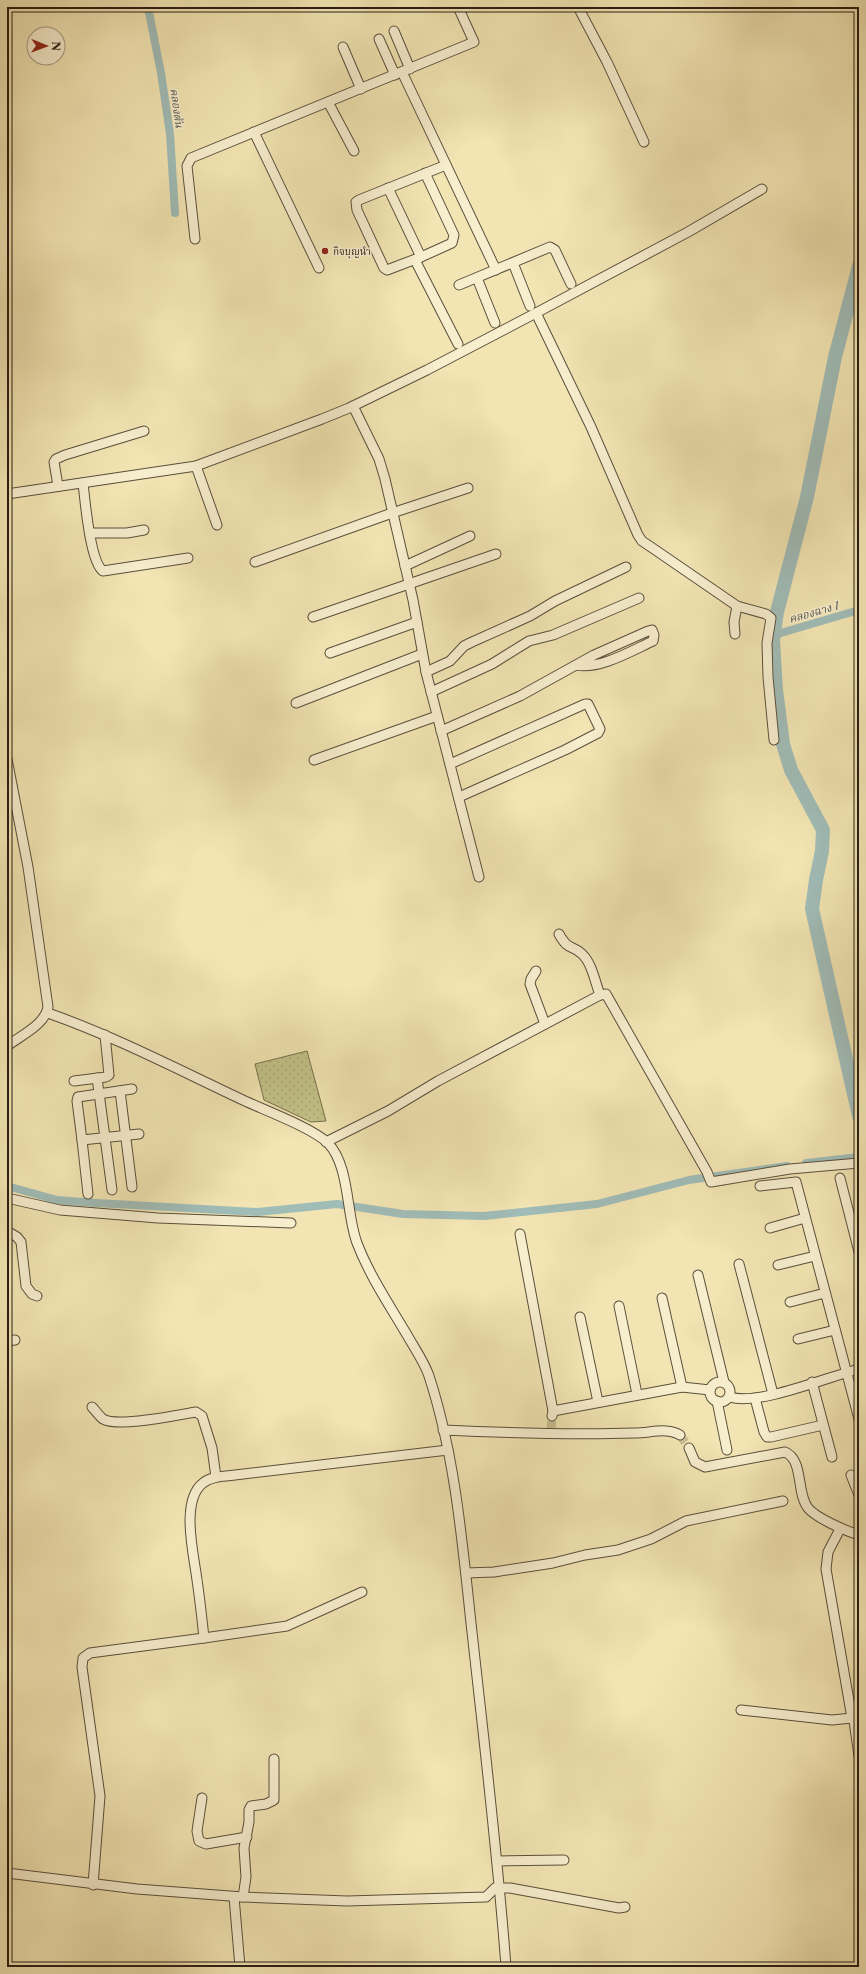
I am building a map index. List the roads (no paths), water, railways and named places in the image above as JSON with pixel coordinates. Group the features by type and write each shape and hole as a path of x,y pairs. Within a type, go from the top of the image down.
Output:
{"street":[{"path":"195,239 187,172 188,161 191,158 474,42 458,7"},
{"path":"578,7 607,62 644,142"},
{"path":"394,31 402,72"},
{"path":"379,39 402,72 496,270"},
{"path":"343,47 361,89"},
{"path":"328,102 354,151"},
{"path":"254,132 319,268"},
{"path":"425,173 454,235 454,240 452,243 418,259 390,270 384,268 357,210 356,202 388,188 425,173 446,165"},
{"path":"388,188 418,259 458,344"},
{"path":"7,494 200,464 353,406 533,310 688,232 762,189"},
{"path":"459,285 553,247 571,284"},
{"path":"513,262 533,310 591,427 638,535 642,541 737,606 766,614 771,618 767,643 767,671 774,740"},
{"path":"477,278 495,323"},
{"path":"353,406 379,459 385,479 409,584 426,672 479,877"},
{"path":"58,486 54,462 56,459 144,431"},
{"path":"200,464 216,525"},
{"path":"83,483 90,533 98,563 104,571 188,558"},
{"path":"255,562 392,512 468,488"},
{"path":"90,533 127,533 144,530"},
{"path":"405,566 470,536"},
{"path":"313,618 496,554"},
{"path":"426,672 450,660 464,646 530,616 568,594 626,567"},
{"path":"431,692 492,664 529,641 553,635 639,598"},
{"path":"735,634 734,622 737,606"},
{"path":"330,653 416,622"},
{"path":"442,732 520,696 576,665 648,631 653,632 654,639 600,664 590,666 576,665"},
{"path":"296,703 422,654"},
{"path":"450,764 585,704 588,704 600,729 598,733 565,750 459,797"},
{"path":"314,760 437,716"},
{"path":"7,759 28,867 48,1007 48,1013 39,1023 7,1046"},
{"path":"558,934 564,944 581,952 587,958 600,995"},
{"path":"536,971 531,978 530,984 545,1024"},
{"path":"326,1142 388,1111 438,1081 545,1024 600,995 606,994 610,998 711,1182 790,1168 859,1163"},
{"path":"48,1013 105,1035 292,1122 326,1142 334,1150 338,1160 357,1245 428,1372 443,1430 442,1450 458,1511 466,1573 497,1861 506,1967"},
{"path":"74,1081 106,1077 109,1075 105,1035"},
{"path":"97,1078 112,1190"},
{"path":"88,1194 77,1101 78,1097 132,1089"},
{"path":"120,1091 132,1187"},
{"path":"82,1140 104,1136 139,1134"},
{"path":"840,1178 859,1252"},
{"path":"760,1186 796,1182 859,1419"},
{"path":"7,1198 60,1210 158,1218 291,1223"},
{"path":"770,1228 805,1218"},
{"path":"7,1231 17,1237 21,1242 26,1286 32,1294 37,1296"},
{"path":"520,1234 553,1414 598,1402 682,1387 710,1390"},
{"path":"778,1265 816,1256"},
{"path":"739,1264 773,1394"},
{"path":"698,1275 724,1382 729,1386 731,1391 730,1397 726,1401 717,1401"},
{"path":"790,1302 825,1293"},
{"path":"662,1298 682,1387"},
{"path":"619,1306 637,1394"},
{"path":"580,1316 598,1402"},
{"path":"798,1339 835,1330"},
{"path":"730,1397 746,1400 756,1398 859,1369"},
{"path":"724,1382 718,1382 713,1385 710,1390 711,1396 717,1401 728,1450"},
{"path":"812,1382 832,1457"},
{"path":"756,1398 764,1432 767,1437 823,1425"},
{"path":"92,1407 103,1419 113,1422 130,1422 196,1412 202,1416 212,1448 216,1477"},
{"path":"443,1430 637,1433 670,1431 680,1435"},
{"path":"689,1448 695,1462 705,1467 785,1452 792,1458 802,1494 808,1508 840,1529 859,1535"},
{"path":"204,1638 191,1546 190,1514 194,1496 202,1483 216,1477 442,1450"},
{"path":"851,1475 859,1495"},
{"path":"466,1573 494,1572 553,1563 585,1555 618,1550 651,1539 686,1521 783,1501"},
{"path":"840,1529 828,1552 826,1569 855,1720 859,1756"},
{"path":"92,1885 100,1796 82,1666 83,1658 90,1653 287,1626 362,1592"},
{"path":"741,1710 832,1720 855,1720"},
{"path":"240,1967 238,1897 246,1876 244,1848 249,1822 249,1810 251,1806 266,1804 274,1800 274,1759"},
{"path":"202,1798 197,1831 199,1841 206,1844 247,1837"},
{"path":"497,1861 564,1860"},
{"path":"7,1873 92,1885 238,1897 347,1902 486,1897 499,1892 534,1891 619,1908 625,1907"}],"waterway":[{"name":"คลองตัน","path":"148,7 161,73 170,134 175,213"},
{"path":"859,266 835,357 807,497 777,612 773,640 776,690 783,744 791,770 823,830 822,851 812,909 859,1116"},
{"name":"คลองฉาง 1","path":"774,635 859,610"},
{"path":"806,1163 859,1157"},
{"path":"7,1186 57,1200 96,1203 258,1212 337,1204 403,1214 484,1216 597,1204 689,1180 787,1166"}],"tunnel":[{"path":"551,1430 552,1416"},
{"path":"680,1435 689,1448"}],"place":[{"name":"กิจบุญนำ","path":"325,251"}]}
